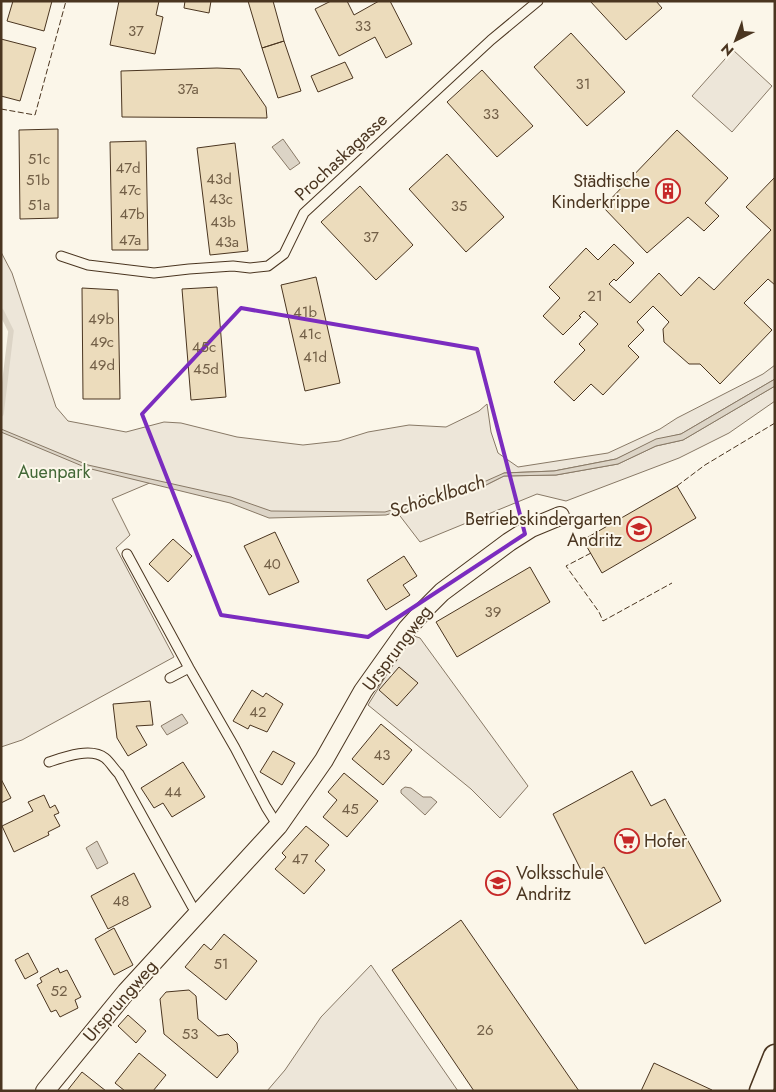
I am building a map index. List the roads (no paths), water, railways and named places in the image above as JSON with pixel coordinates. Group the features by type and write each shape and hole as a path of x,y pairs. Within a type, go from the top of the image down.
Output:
{"street":[{"name":"Ursprungweg","path":"46,1091 126,992 278,826 324,760 368,684 407,629 424,609 442,592 509,542 531,528 560,516"},
{"path":"761,1091 775,1056"}],"lane":[{"name":"Prochaskagasse","path":"61,256 88,265 154,273 198,268 268,266 284,254 304,213 491,40 538,1"},
{"path":"127,554 278,826"},
{"path":"170,678 189,668"},
{"path":"49,762 87,753 104,757 119,774 198,914"}],"waterway":[{"path":"1,311 11,331 1,414"}],"place":[{"name":"Städtische Kinderkrippe","path":"668,191"},
{"name":"Betriebskindergarten Andritz","path":"639,529"},
{"name":"Hofer","path":"627,841"},
{"name":"Volksschule Andritz","path":"498,883"}],"park label":[{"name":"Auenpark","path":"54,472"}],"water label":[{"name":"Schöcklbach","path":"437,496"}]}
